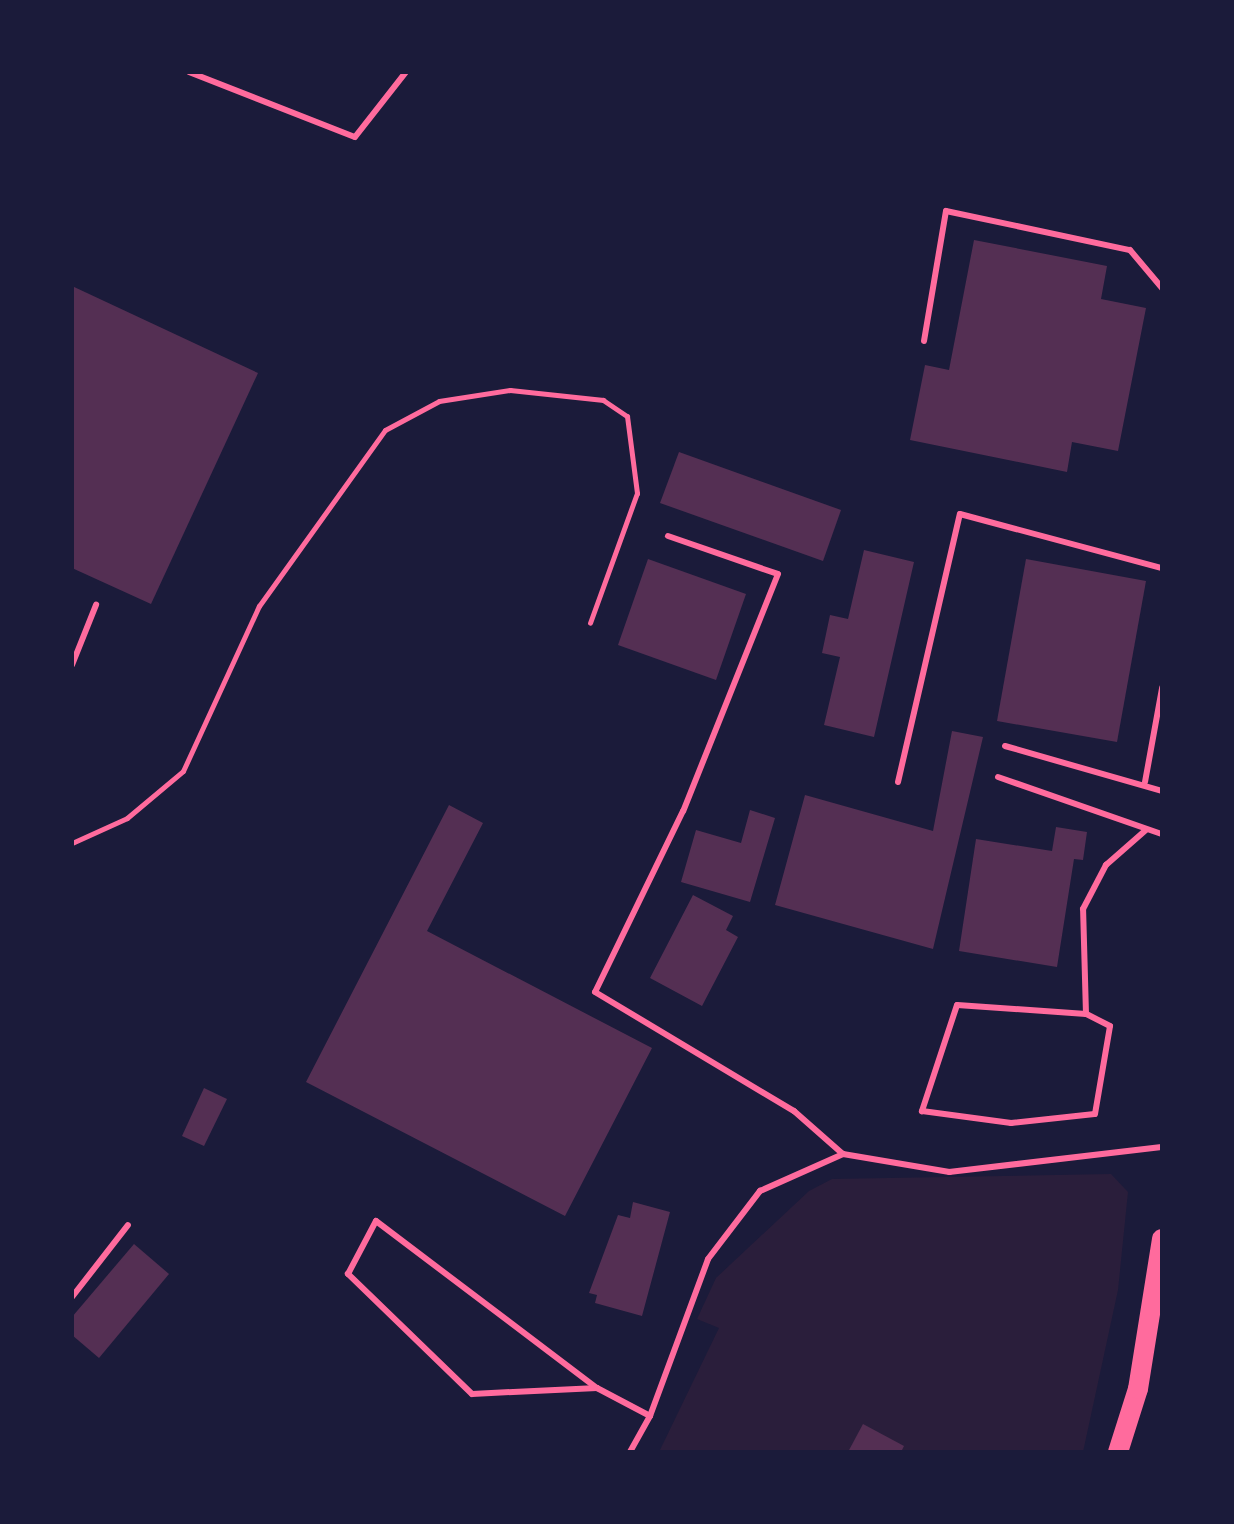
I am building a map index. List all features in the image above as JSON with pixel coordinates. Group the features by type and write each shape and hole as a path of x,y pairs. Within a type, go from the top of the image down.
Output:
{"main road":[{"path":"1118,1452 1138,1389 1162,1239"}],"lane":[{"path":"189,72 355,137 406,72"},
{"path":"924,341 946,211 1130,250 1162,288"},
{"path":"898,782 960,514 1162,568"},
{"path":"668,536 778,574 683,811 595,992 794,1111 843,1154 949,1172 1162,1147"},
{"path":"72,665 96,605"},
{"path":"1145,782 1162,688"},
{"path":"1005,746 1145,782 1162,791"},
{"path":"998,777 1162,834"},
{"path":"1086,1014 1083,909 1106,865 1146,830"},
{"path":"957,1005 1086,1014 1110,1026 1095,1114 1011,1123 922,1111 957,1005"},
{"path":"630,1452 650,1416 708,1259 760,1191 843,1154"},
{"path":"597,1388 472,1394 348,1274 376,1221 597,1388 650,1416"},
{"path":"72,1297 128,1225"}],"path":[{"path":"72,843 127,818 183,771 259,606 385,430 439,401 510,390 603,400 627,416 637,493 590,623"}],"shaded area":[{"path":"1111,1174 1128,1192 1118,1290 1083,1452 659,1452 719,1328 697,1319 716,1278 809,1191 832,1179"}],"building":[{"path":"974,240 1107,266 1101,299 1146,308 1118,451 1072,442 1067,472 910,440 925,365 949,370"},
{"path":"72,286 258,373 151,604 72,568"},
{"path":"679,452 841,510 823,561 660,503"},
{"path":"864,550 914,562 874,737 824,725 840,657 822,653 830,615 848,619"},
{"path":"648,559 746,594 716,680 618,645"},
{"path":"1026,559 1146,581 1117,742 997,721"},
{"path":"952,731 983,737 933,949 775,905 805,795 933,831"},
{"path":"449,805 483,823 427,931 652,1048 565,1216 306,1082"},
{"path":"750,810 775,818 750,902 681,882 696,830 741,843"},
{"path":"1056,827 1087,832 1083,860 1074,859 1057,967 959,951 976,839 1052,851"},
{"path":"693,895 733,916 726,930 738,937 702,1006 650,978"},
{"path":"204,1088 227,1099 204,1146 182,1136"},
{"path":"633,1202 670,1212 642,1316 595,1303 597,1295 589,1293 618,1215 630,1218"},
{"path":"134,1244 169,1274 99,1358 72,1335 72,1317"},
{"path":"863,1424 904,1446 901,1452 848,1452"}]}
